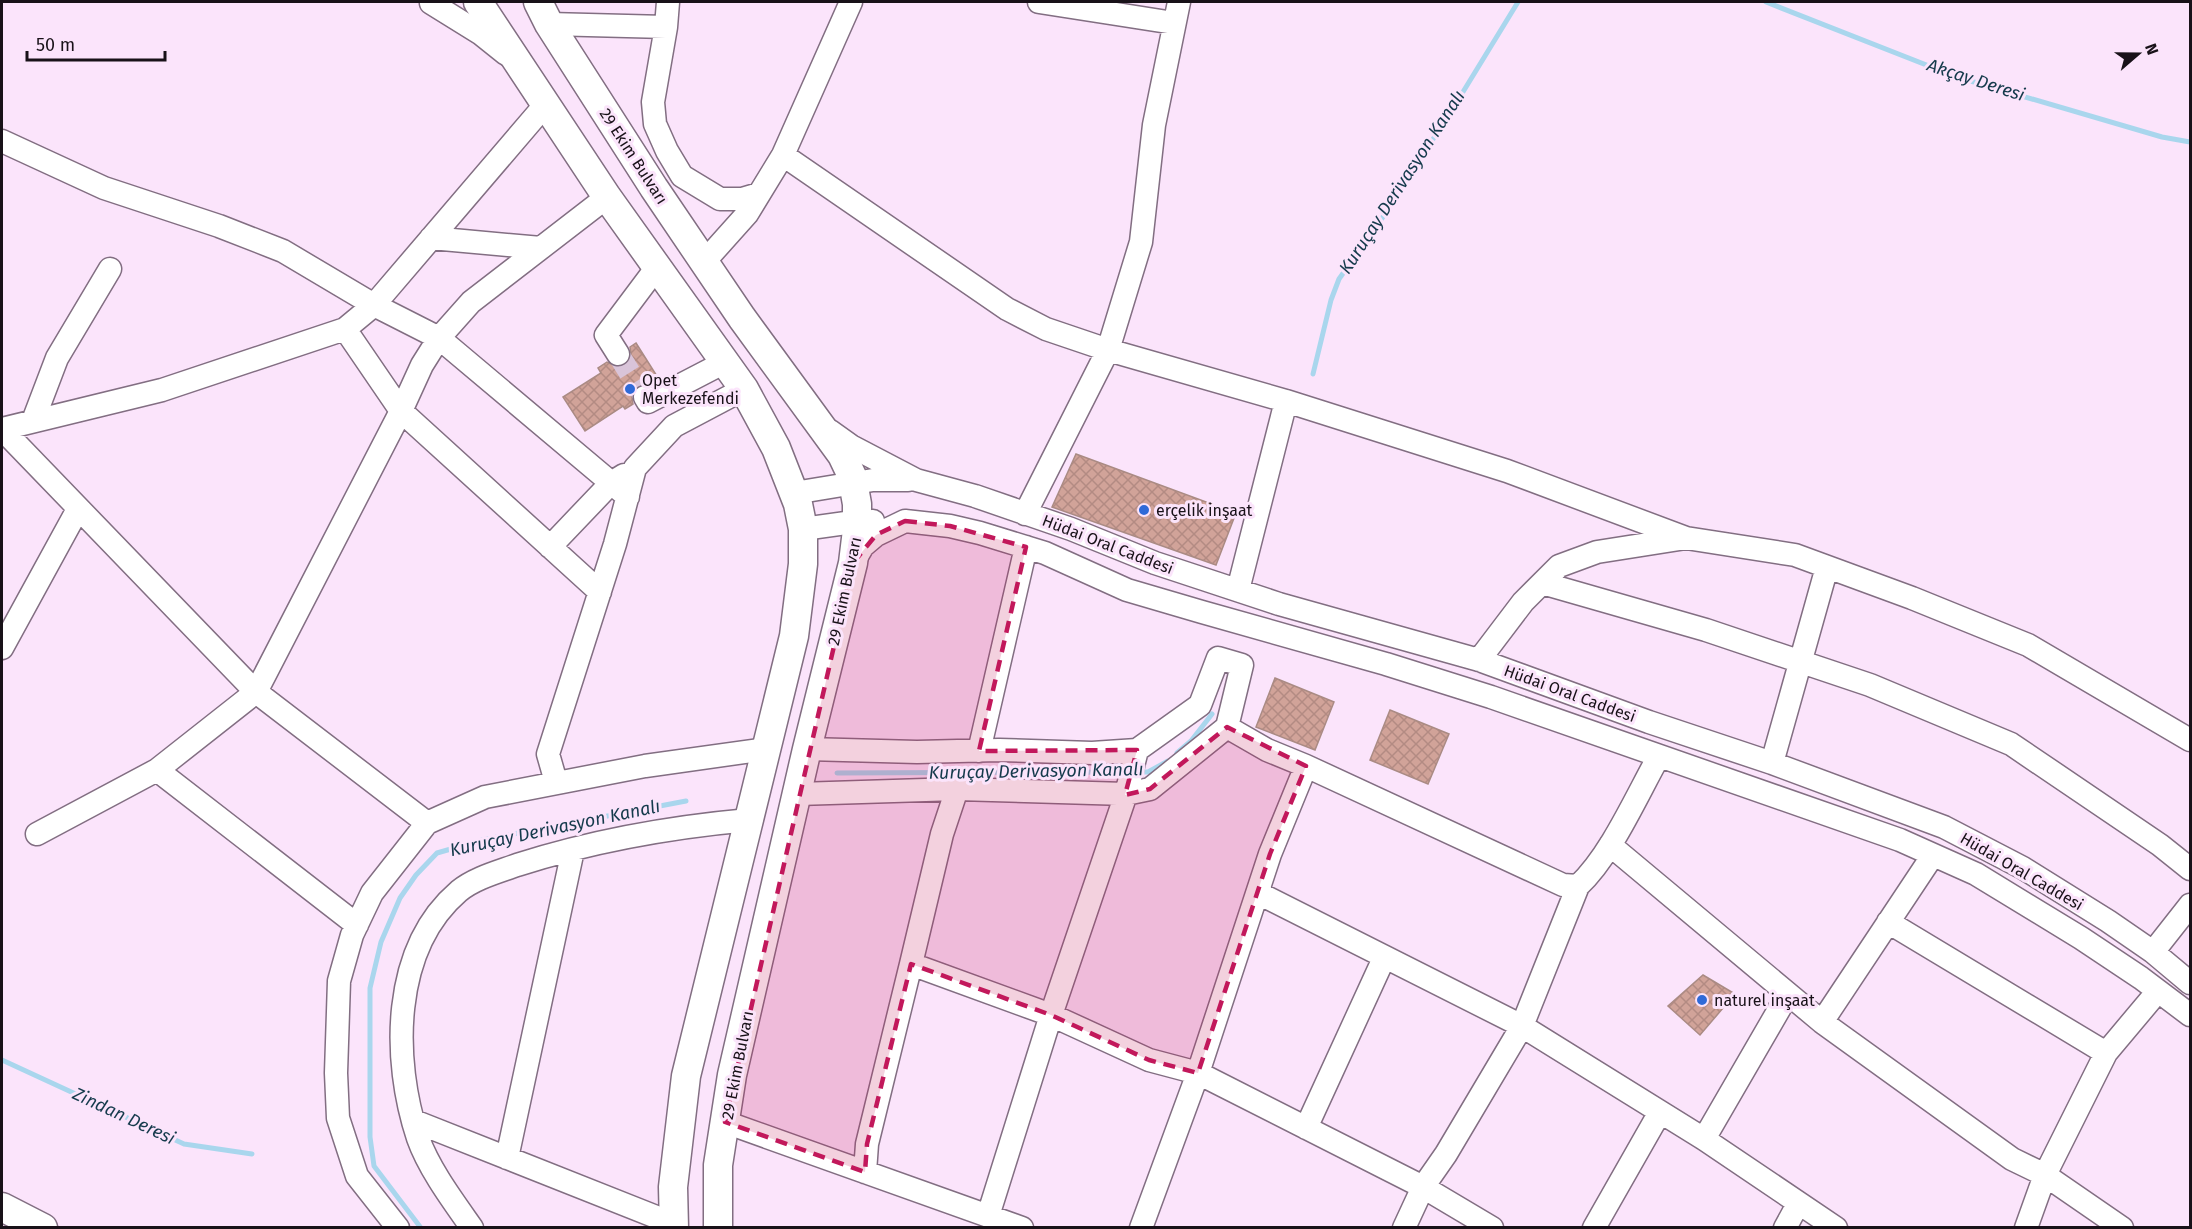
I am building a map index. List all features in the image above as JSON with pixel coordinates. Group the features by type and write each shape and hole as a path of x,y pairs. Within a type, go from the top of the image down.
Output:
{"main road":[{"path":"483,3 518,64 607,197 744,389 776,448 801,516 803,564 794,636 686,1076 673,1187 674,1226"},
{"name":"29 Ekim Bulvarı","path":"543,13 704,262 842,455 853,483 857,504 853,563 807,749 732,1075 718,1165 718,1227"},
{"path":"2,1207 43,1227"}],"street":[{"path":"429,2 455,6 483,3"},
{"path":"429,2 481,34 518,64"},
{"path":"668,2 653,102 656,124 667,151 682,176 720,199 742,199 759,194"},
{"path":"704,262 747,214 783,155 850,2"},
{"path":"1025,514 1108,350 1141,242 1154,125 1177,12 1039,2"},
{"path":"543,13 666,27"},
{"path":"427,823 256,692 2,429 162,390 345,329 374,304 545,105"},
{"path":"2,141 104,188 219,226 283,251 374,304 439,338 619,490"},
{"path":"783,155 1007,309 1046,329 1108,350 1286,401 1507,471 1686,538 1795,555 1912,598 2028,645 2190,741"},
{"path":"37,834 157,770 256,692 401,411 422,364 439,338 471,302 607,197"},
{"path":"431,238 541,248"},
{"path":"618,354 606,335 657,267"},
{"path":"33,421 57,358 110,269"},
{"path":"345,329 401,411 600,592"},
{"path":"645,397 648,402 725,362"},
{"path":"550,547 619,490 635,468 674,426 744,389"},
{"path":"1238,590 1286,401"},
{"path":"821,425 851,446 916,480"},
{"path":"794,493 884,479 916,480"},
{"name":"Hüdai Oral Caddesi","path":"916,480 975,496 1071,529 1155,563 1238,590 1479,660 1649,722 1772,763 1944,827 2023,868 2108,921 2153,952 2190,983"},
{"path":"556,782 548,754 600,592 619,490"},
{"path":"2,648 78,509"},
{"path":"853,563 863,546 876,535 912,521"},
{"name":"Hüdai Oral Caddesi","path":"803,529 857,522 912,521 980,533 1045,553 1128,590 1386,664 1491,697 1900,840 1986,880 2081,938 2190,1015"},
{"path":"1479,660 1523,602 1559,566 1597,552 1686,538"},
{"path":"979,751 1026,547"},
{"path":"1772,763 1827,567"},
{"path":"1542,583 1706,630 1870,685 2010,744 2160,844 2190,869"},
{"path":"798,795 957,789 1127,789 1150,789 1227,727 1242,665 1218,658 1200,705 1136,755 1127,789 1051,1016 988,1216"},
{"path":"1227,727 1267,750 1563,885 1578,886"},
{"path":"398,1227 357,1176 338,1118 336,1073 339,981 357,925 372,893 427,823 485,797 645,766 766,749"},
{"path":"807,749 1136,755"},
{"path":"1404,1227 1424,1187 1522,1026 1578,886 1589,876 1610,845 1659,756"},
{"path":"1142,1227 1198,1073 1257,893 1282,823 1306,766"},
{"path":"157,770 357,925"},
{"path":"865,1172 867,1144 942,834 957,789"},
{"path":"472,1227 445,1189 419,1140 408,1099 403,1064 403,999 414,957 430,924 460,891 488,875 546,856 687,825 749,820"},
{"path":"1610,845 1822,1022 2012,1159 2045,1175 2122,1227"},
{"path":"507,1158 573,850"},
{"path":"1822,1022 1933,855"},
{"path":"1257,893 1522,1026 1704,1139 1798,1204 1836,1227"},
{"path":"2153,952 2190,905"},
{"path":"1888,922 2106,1053"},
{"path":"1306,1128 1384,958"},
{"path":"911,964 1051,1016 1149,1060 1198,1073 1424,1187 1492,1227"},
{"path":"2026,1227 2045,1175 2106,1053 2158,992"},
{"path":"1704,1139 1788,994"},
{"path":"1594,1227 1660,1112"},
{"path":"414,1121 674,1226"},
{"path":"725,1122 1022,1227"},
{"path":"1785,1227 1798,1204"}],"highlighted area":[{"path":"905,521 950,526 1026,547 979,751 1137,750 1125,795 1150,789 1227,727 1306,766 1270,854 1198,1073 1149,1060 1051,1015 911,964 867,1144 865,1172 725,1122 853,563 876,535"}],"building":[{"path":"636,343 660,381 651,385 638,386 632,397 633,404 625,409 623,406 585,431 563,397 601,373 598,368 607,362 618,367 626,365 631,354 630,347"},
{"name":"erçelik inşaat","path":"1076,454 1236,513 1216,565 1052,507"},
{"path":"1275,678 1334,702 1315,750 1256,727"},
{"path":"1390,710 1449,734 1428,784 1370,760"},
{"name":"naturel inşaat","path":"1703,975 1735,994 1700,1035 1668,1006"}],"waterway":[{"name":"Kuruçay Derivasyon Kanalı","path":"1313,374 1331,300 1339,279 1385,214 1518,2"},
{"name":"Akçay Deresi","path":"1766,2 1957,77 2162,137 2190,142"},
{"name":"Kuruçay Derivasyon Kanalı","path":"1177,753 1191,741 1212,714"},
{"name":"Kuruçay Derivasyon Kanalı","path":"1138,772 1148,772 1168,761"},
{"name":"Kuruçay Derivasyon Kanalı","path":"837,773 1126,772"},
{"name":"Kuruçay Derivasyon Kanalı","path":"421,1228 374,1166 370,1137 370,988 381,942 400,898 416,875 437,853 482,840 686,801"},
{"name":"Zindan Deresi","path":"2,1060 184,1144 252,1154"}],"tunnel":[{"path":"618,354 645,397"}],"place":[{"name":"Opet Merkezefendi","path":"630,389"},
{"name":"erçelik inşaat","path":"1144,510"},
{"name":"naturel inşaat","path":"1702,1000"}]}
